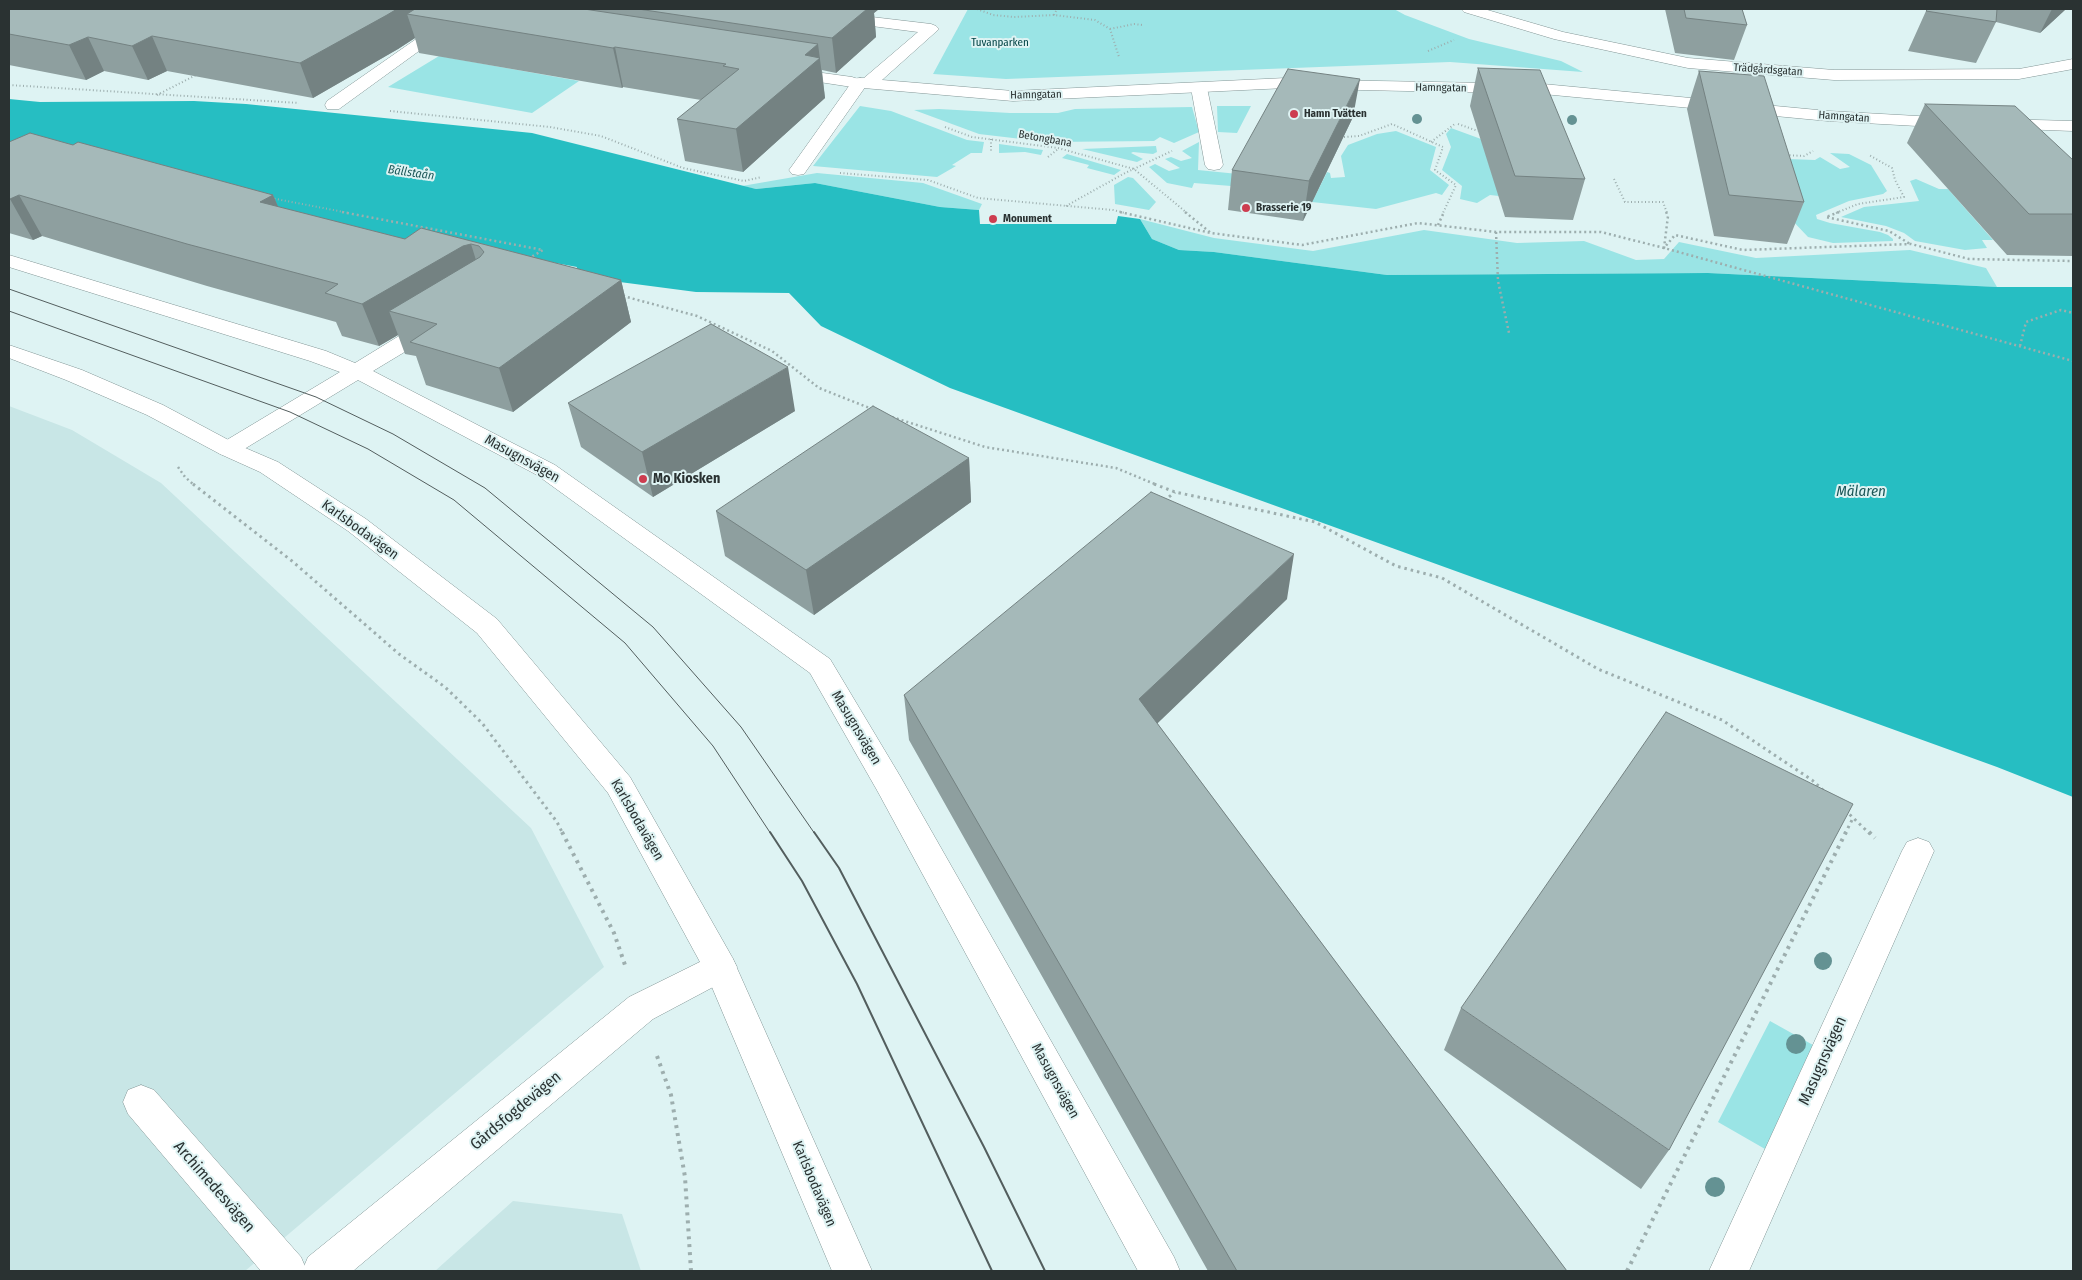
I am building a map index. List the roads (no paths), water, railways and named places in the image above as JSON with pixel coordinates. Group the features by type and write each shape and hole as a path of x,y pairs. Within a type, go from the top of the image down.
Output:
{"street":[{"name":"Trädgårdsgatan","path":"1469,9 1560,36 1688,63 1834,75 2019,74 2073,64"},
{"path":"333,105 459,20 432,15"},
{"path":"798,170 860,83 930,29 826,17"},
{"name":"Hamngatan","path":"771,70 860,83 1013,96 1131,92 1286,83 1543,89 1917,123 2073,126"},
{"path":"1199,88 1214,165"},
{"path":"9,261 318,356 357,372"},
{"path":"228,449 451,314"},
{"name":"Karlsbodavägen","path":"9,350 74,375 155,410 228,449 269,467 357,525 487,626 619,785 720,967 852,1271"},
{"name":"Masugnsvägen","path":"357,372 546,470 820,666 889,784 1160,1271"},
{"name":"Masugnsvägen","path":"1729,1271 1914,861"},
{"name":"Gårdsfogdevägen","path":"322,1271 641,1008 720,967"},
{"name":"Archimedesvägen","path":"140,1102 288,1271"}],"tram line":[{"path":"9,289 316,397 393,434 485,488 653,627 741,727 815,834"},
{"path":"9,311 290,412 368,449 454,500 625,643 713,746 771,834"},
{"path":"770,832 802,881 857,984 992,1271"},
{"path":"814,832 839,868 984,1147 1045,1271"}],"place":[{"name":"Hamn Tvätten","path":"1294,114"},
{"name":"Brasserie 19","path":"1246,208"},
{"name":"Monument","path":"993,219"},
{"name":"Mo Kiosken","path":"643,479"}],"park label":[{"name":"Tuvanparken","path":"1000,43"}],"water label":[{"name":"Bällstaån","path":"411,173"},
{"name":"Mälaren","path":"1861,492"}]}
